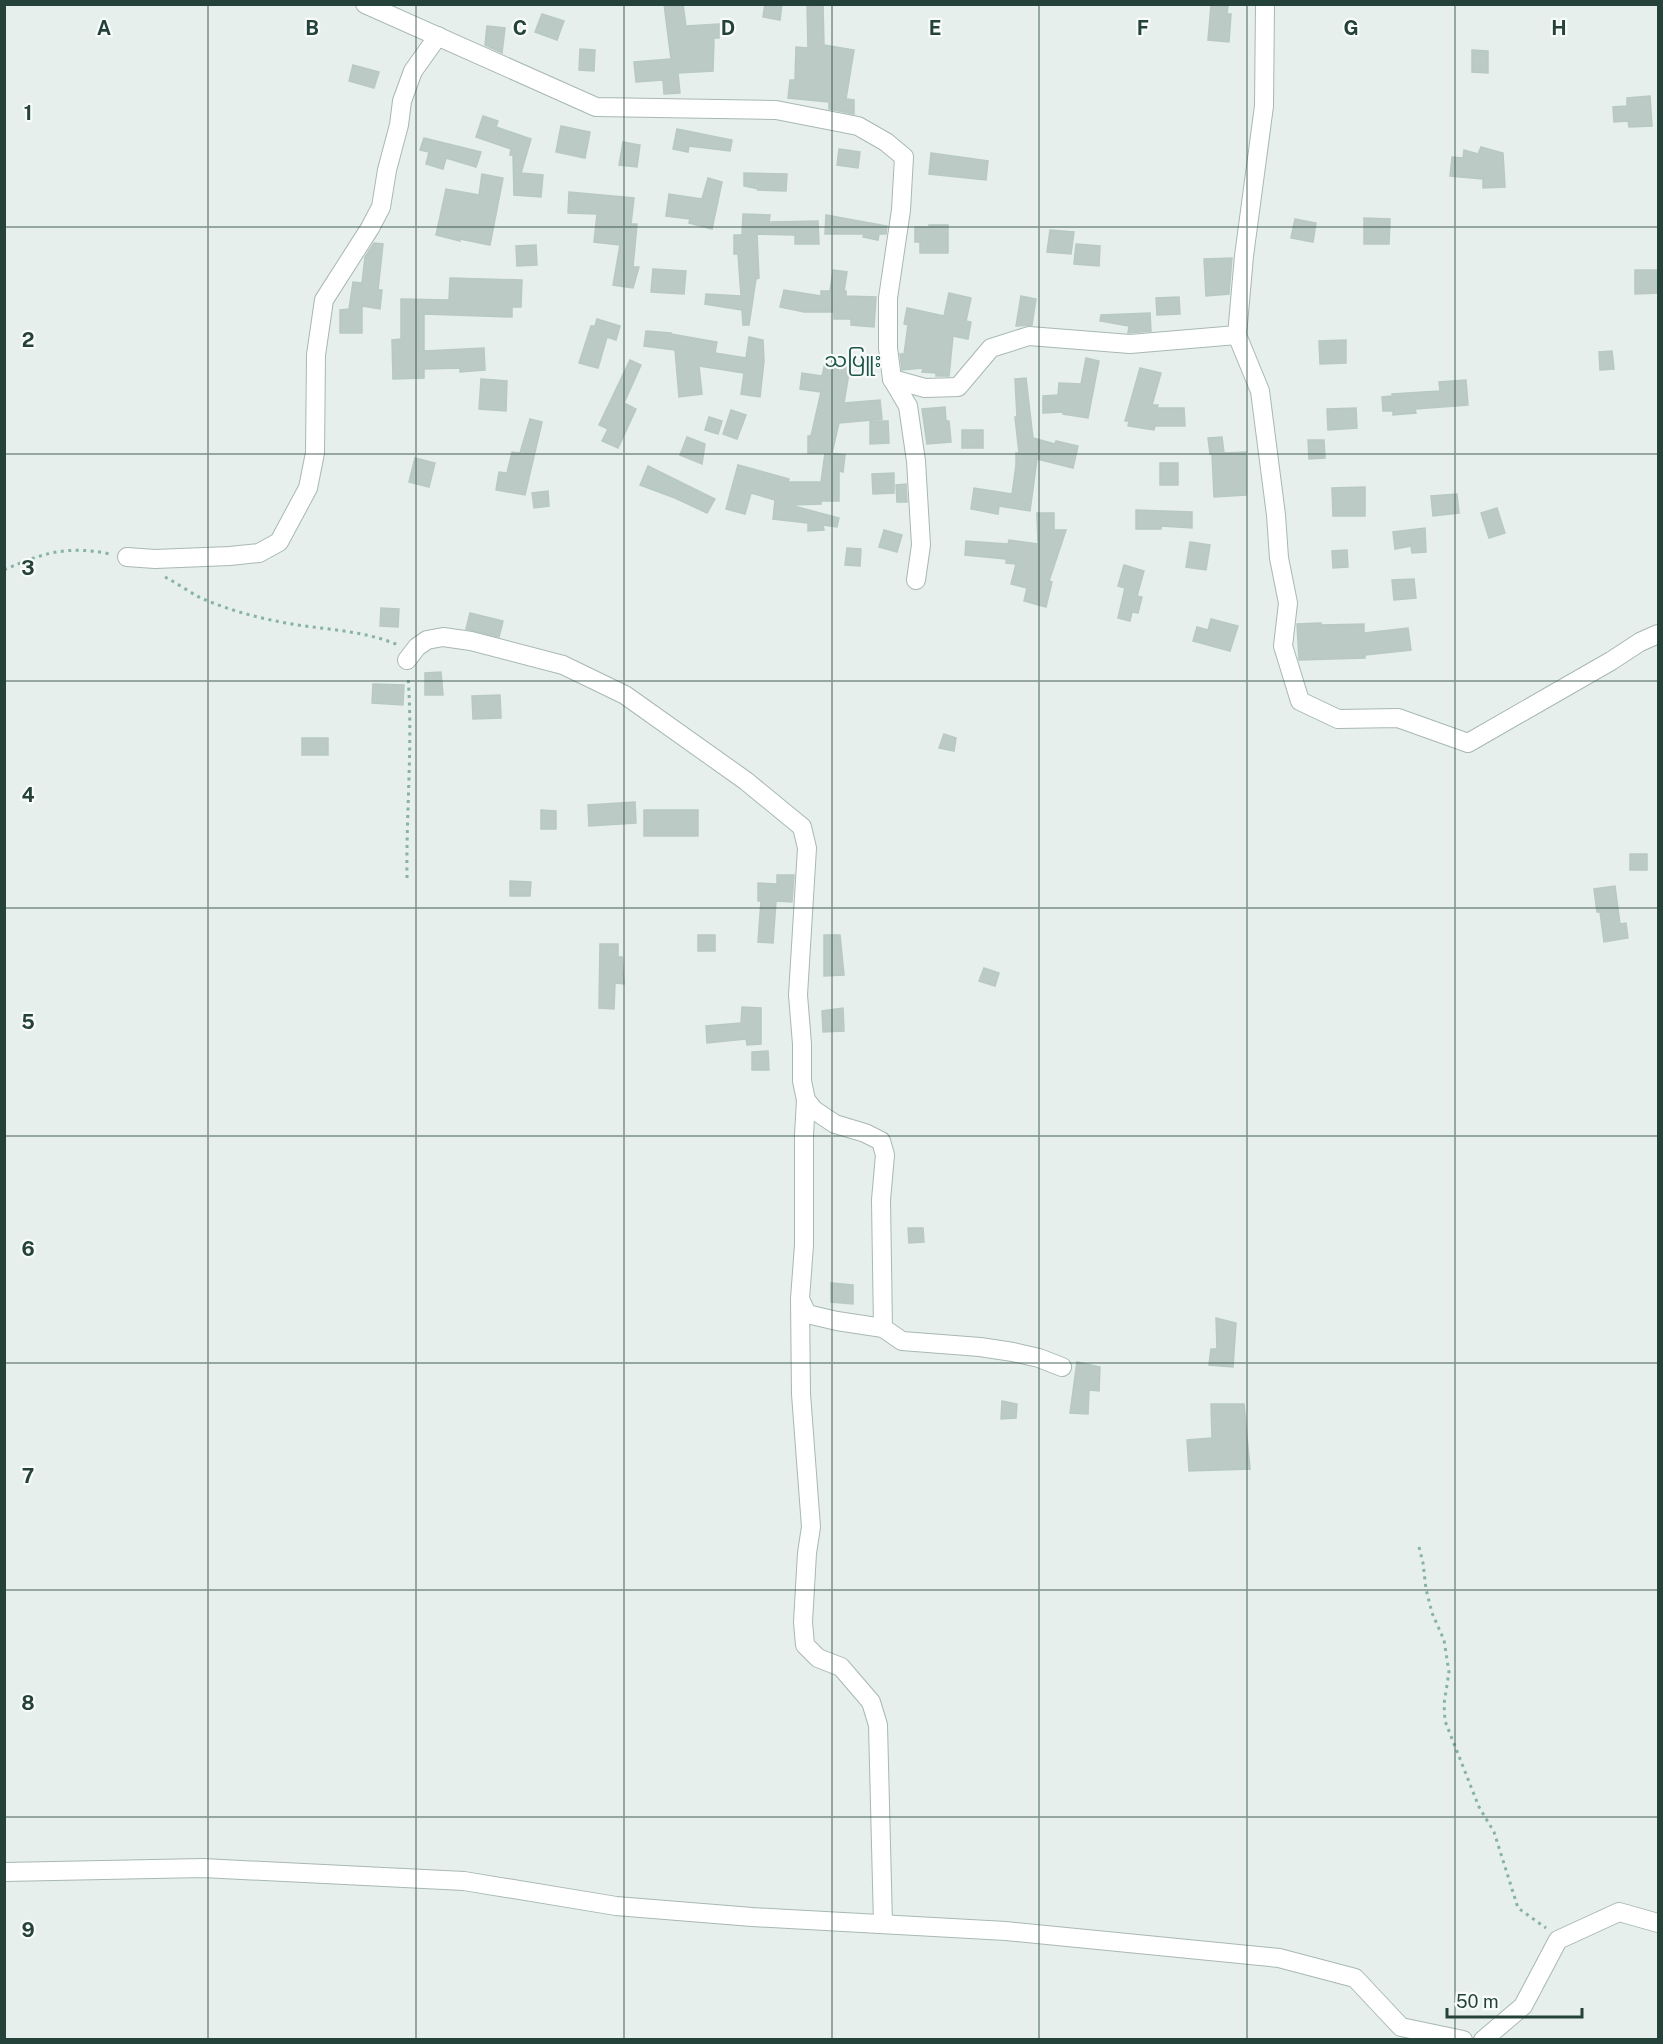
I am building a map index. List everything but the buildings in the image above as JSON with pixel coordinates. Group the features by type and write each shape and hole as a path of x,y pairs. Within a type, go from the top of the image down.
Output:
{"street":[{"path":"365,4 596,107 776,110 858,126 886,142 904,157 901,210 888,298 888,348 892,378 908,406 916,461 921,545 916,580"},
{"path":"1265,4 1264,106 1244,256 1237,335 1260,391 1276,515 1279,558 1288,603 1282,646 1300,700 1338,719 1398,718 1468,743 1640,642 1659,634"},
{"path":"127,557 167,559 230,556 259,553 279,542 308,488 313,462 316,355 324,300 381,207 387,170 399,126 402,101 413,71 438,36"},
{"path":"892,378 926,388 958,387 991,348 1029,336 1130,344 1237,335"},
{"path":"407,660 417,647 427,640 443,637 471,641 563,666 624,694 746,781 802,827 807,848 798,995 802,1081 806,1100 804,1245 800,1299 801,1394 811,1527 807,1553 803,1622 805,1645 818,1658 841,1667 871,1702 878,1725 883,1924"},
{"path":"806,1100 814,1110 835,1124 865,1133 881,1141 885,1155 881,1200 883,1328"},
{"path":"800,1299 807,1314 883,1328 902,1341 1012,1352 1039,1358 1062,1367"},
{"path":"4,1872 203,1868 464,1881 616,1906 752,1917 1006,1931 1279,1958 1355,1978 1401,2027 1463,2040"},
{"path":"1483,2040 1523,2006 1558,1940 1619,1912 1659,1923"}],"path":[{"path":"4,570 34,556 64,550 91,550 127,557"},
{"path":"158,573 201,598 236,611 282,623 379,637 398,645 407,660 411,728 407,879"},
{"path":"1419,1547 1426,1589 1432,1613 1444,1640 1449,1672 1444,1704 1445,1721 1479,1807 1494,1832 1518,1908 1538,1923 1564,1937"}],"district":[{"name":"သပြူး","path":"853,360"}]}
